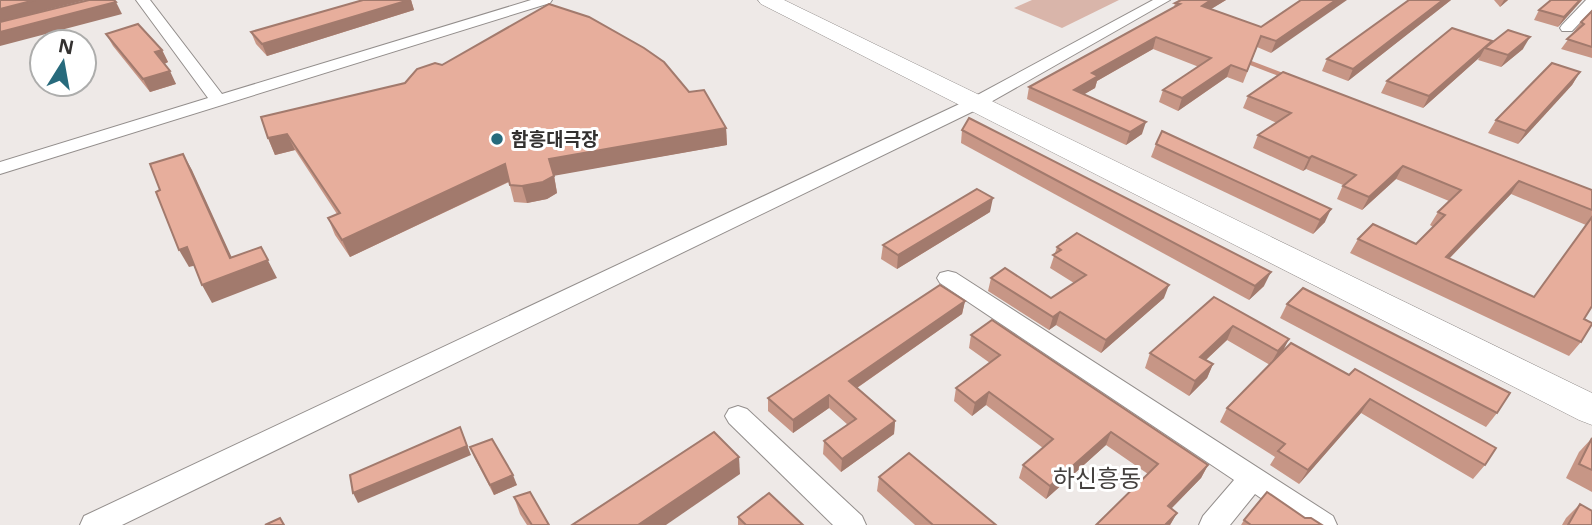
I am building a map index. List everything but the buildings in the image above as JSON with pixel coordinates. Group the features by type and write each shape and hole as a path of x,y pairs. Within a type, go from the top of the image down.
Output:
{"street":[{"path":"143,0 218,100"},
{"path":"0,168 545,0"},
{"path":"768,0 1592,410"},
{"path":"94,525 976,103 1163,0"},
{"path":"1567,28 1592,2"},
{"path":"948,278 1323,525"},
{"path":"738,416 852,525"},
{"path":"1213,525 1252,478"}],"shaded area":[{"path":"1032,0 1119,0 1062,28 1014,8"}],"waterway":[{"path":"1243,60 1285,76"}],"place":[{"name":"함흥대극장","path":"497,139"}],"district":[{"name":"하신흥동","path":"1097,477"}]}
